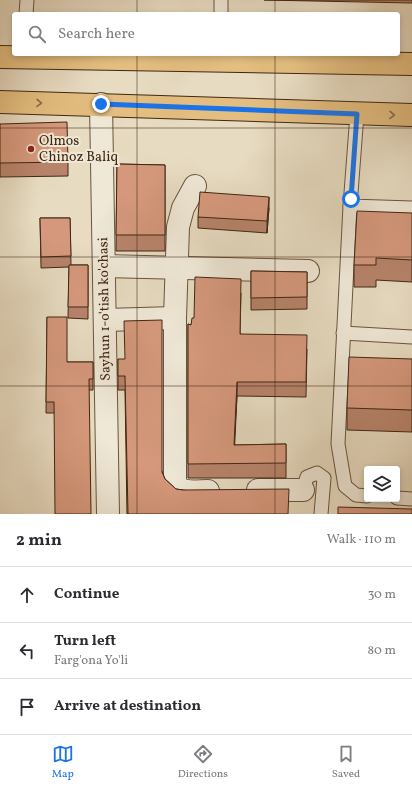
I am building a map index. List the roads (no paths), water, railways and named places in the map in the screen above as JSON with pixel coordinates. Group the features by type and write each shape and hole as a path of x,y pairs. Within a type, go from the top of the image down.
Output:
{"main road":[{"path":"0,57 221,57 412,64"},
{"path":"0,102 412,115"}],"street":[{"name":"Sayhun 1-o'tish ko'chasi","path":"101,104 108,514"},
{"path":"195,186 184,208 178,227 174,318 175,485 179,490 183,491 303,490"},
{"path":"104,266 308,271"},
{"path":"104,320 174,318"}],"lane":[{"path":"26,12 27,0"},
{"path":"221,0 221,12"},
{"path":"357,114 350,206 338,444 345,486 356,495 364,496"},
{"path":"350,206 412,208"},
{"path":"343,333 412,337"},
{"path":"303,490 307,477 317,474 324,478 321,514"},
{"path":"400,498 412,499"}],"place":[{"name":"Olmos Chinoz Baliq","path":"31,149"}]}
